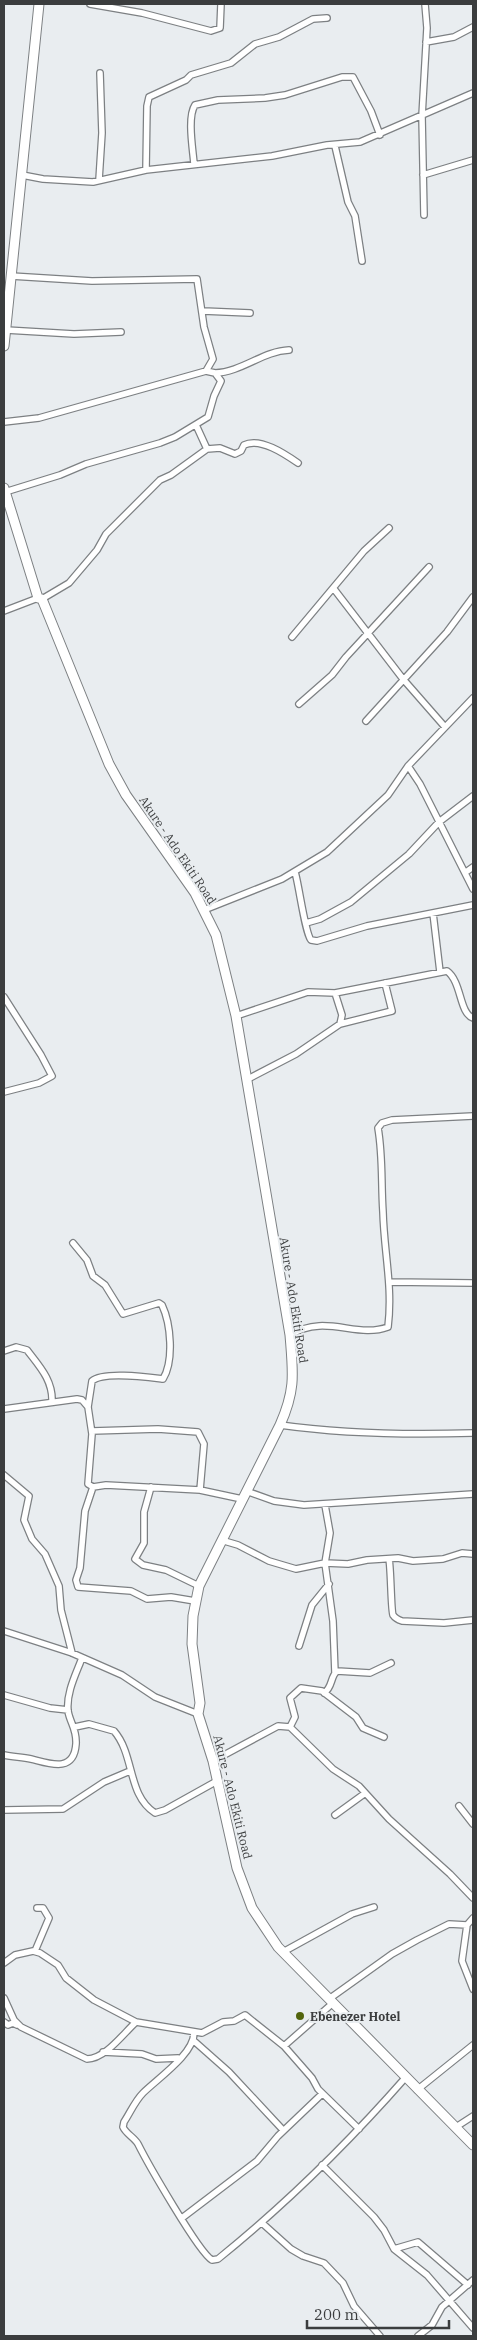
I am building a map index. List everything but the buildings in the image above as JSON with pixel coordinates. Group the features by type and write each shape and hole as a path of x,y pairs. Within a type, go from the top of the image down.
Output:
{"main road":[{"path":"4,346 39,4"},
{"name":"Akure - Ado Ekiti Road","path":"4,490 40,598 79,686 82,700 118,780 204,910 216,935 236,1016 290,1335 294,1382 287,1408 199,1586 195,1601 192,1631 200,1703 198,1714 213,1761 237,1868 246,1893 268,1934 417,2090 473,2145"}],"street":[{"path":"90,4 142,13 212,31 220,28 221,4"},
{"path":"424,215 423,175 425,148 422,116 426,42 425,4"},
{"path":"146,170 147,106 149,97 186,80 191,75 230,63 255,44 279,37 313,19 327,18"},
{"path":"426,42 454,38 473,27"},
{"path":"99,180 102,133 100,73"},
{"path":"194,164 191,110 195,105 218,100 286,95 342,77 353,77 371,111 380,135"},
{"path":"22,175 80,182 146,170 272,156 327,145 336,146 360,142 380,135 473,93"},
{"path":"336,146 348,202 355,216 362,261"},
{"path":"423,175 473,160"},
{"path":"12,276 92,281 196,279 203,311 204,328 213,359 206,371"},
{"path":"203,311 250,313"},
{"path":"6,330 74,334 121,332"},
{"path":"4,422 39,418 206,371 215,373 228,372 280,350 289,350"},
{"path":"4,490 60,475 86,464 160,443 196,425 208,417 214,396 221,381 228,372"},
{"path":"215,373 221,381"},
{"path":"196,425 207,449"},
{"path":"4,612 40,598 69,583 97,550 106,534 160,480 171,476 207,449 220,448 235,454 241,451 244,445 252,443 267,446 298,462"},
{"path":"292,637 364,551 389,528"},
{"path":"298,704 323,685 346,657 429,567"},
{"path":"334,589 403,679 445,727"},
{"path":"366,721 447,632 473,597"},
{"path":"204,910 270,884 295,872 327,852 388,794 408,766 473,698"},
{"path":"408,766 466,872 473,889"},
{"path":"306,923 320,919 351,902 409,854 439,822 473,796"},
{"path":"466,872 473,867"},
{"path":"295,872 308,937 317,941 367,926 473,905"},
{"path":"433,913 440,972"},
{"path":"236,1016 308,992 335,993 447,971 453,976 466,1013 473,1018"},
{"path":"246,1080 296,1054 340,1024 392,1011 385,982"},
{"path":"335,993 342,1016 340,1024"},
{"path":"4,997 41,1055 52,1076 39,1084 4,1092"},
{"path":"290,1335 306,1326 353,1327 377,1331 388,1327 390,1282 383,1213 383,1155 378,1128 382,1122 392,1120 473,1116"},
{"path":"72,1243 87,1260 93,1276 105,1285 122,1314 159,1303 162,1305 172,1345 166,1372 162,1379 130,1376 97,1377 92,1380 88,1407 92,1431 88,1484 93,1487 106,1485 200,1490 244,1495 274,1501 325,1505 473,1494"},
{"path":"390,1282 473,1283"},
{"path":"4,1351 16,1347 28,1350 48,1379 52,1402"},
{"path":"4,1409 77,1399 82,1400 88,1407"},
{"path":"280,1425 315,1430 384,1433 473,1433"},
{"path":"92,1431 158,1429 198,1432 204,1444 200,1490"},
{"path":"4,1475 28,1496 24,1520 32,1539 45,1554 60,1586 61,1610 72,1654"},
{"path":"93,1487 85,1511 80,1568 76,1580 78,1588 131,1591 147,1599 171,1597 195,1601"},
{"path":"151,1487 144,1512 144,1543 135,1559 143,1565 166,1570 199,1586"},
{"path":"324,1693 330,1688 335,1673 333,1621 325,1563 330,1533 325,1505"},
{"path":"221,1540 289,1568 305,1568 325,1563 348,1564 389,1559 413,1561 443,1559 462,1554 473,1554"},
{"path":"389,1559 393,1594 391,1608 397,1619 402,1621 444,1623 473,1620"},
{"path":"299,1646 312,1604 329,1584"},
{"path":"4,1632 82,1658 122,1675 155,1697 198,1714"},
{"path":"4,1755 53,1766 65,1763 75,1751 75,1727 68,1710 71,1690 82,1658"},
{"path":"335,1673 347,1671 359,1674 370,1673 391,1664"},
{"path":"290,1727 295,1717 290,1703 293,1693 301,1688 324,1693 356,1717 363,1728 384,1737"},
{"path":"4,1695 50,1708 68,1710"},
{"path":"75,1727 89,1724 114,1731 127,1755 130,1771 142,1802 155,1813 165,1810 217,1781"},
{"path":"213,1761 278,1726 290,1727 333,1769 359,1786 364,1794 473,1898"},
{"path":"4,1810 63,1809 104,1782 130,1771"},
{"path":"336,1815 364,1794"},
{"path":"459,1806 473,1824"},
{"path":"284,1952 352,1914 374,1907"},
{"path":"35,1951 49,1918 43,1908 37,1908"},
{"path":"473,1918 467,1925 462,1961 473,1989"},
{"path":"284,2046 331,2001 392,1954 448,1924 467,1925"},
{"path":"4,1963 12,1956 35,1951 58,1965 66,1978 94,2000 136,2022 194,2033 204,2032 223,2022 234,2021 246,2014 284,2046 322,2094 359,2129"},
{"path":"4,1998 14,2020 21,2027"},
{"path":"4,2022 21,2027 87,2059 93,2059 136,2022"},
{"path":"194,2033 194,2041 164,2076 140,2096 123,2125 126,2132 136,2142 204,2253 212,2260 218,2259 262,2223 359,2129 406,2077"},
{"path":"194,2041 229,2072 284,2130"},
{"path":"417,2090 473,2045"},
{"path":"103,2052 142,2054 156,2059 178,2058"},
{"path":"182,2218 212,2196 234,2176 257,2161 284,2130 322,2094"},
{"path":"456,2127 473,2116"},
{"path":"322,2165 343,2184 359,2204 374,2216 394,2249 414,2263 450,2300 473,2328"},
{"path":"262,2223 291,2249 303,2256 324,2263 343,2283 354,2306 380,2336"},
{"path":"394,2249 418,2242 468,2285"},
{"path":"418,2336 432,2325 439,2310 473,2280"}],"place":[{"name":"Ebenezer Hotel","path":"300,2016"}]}
